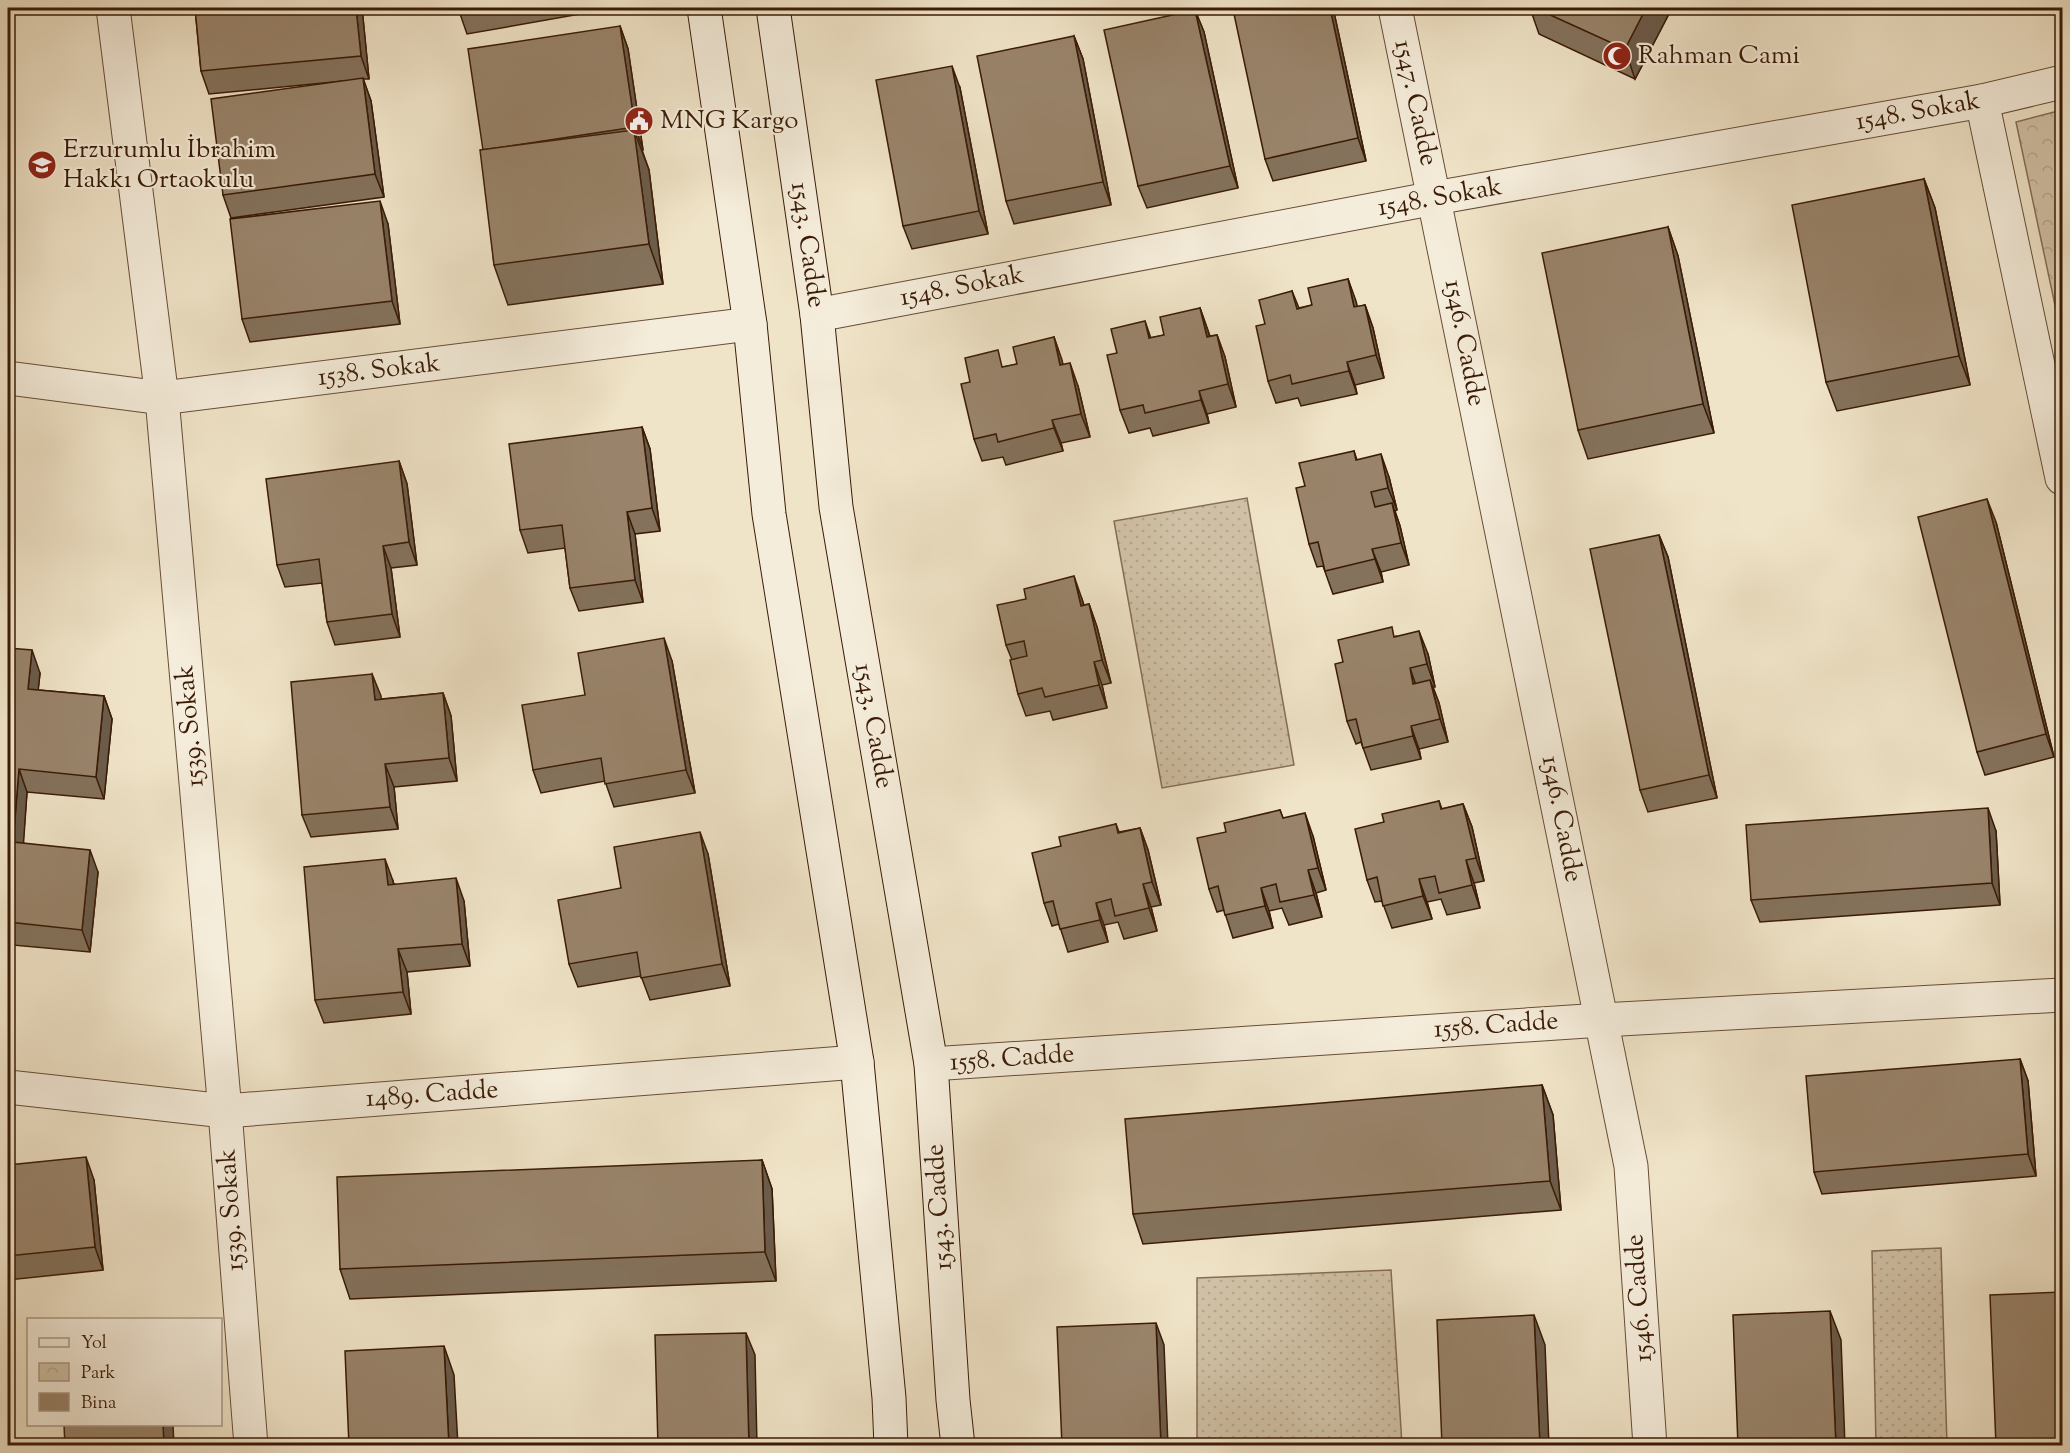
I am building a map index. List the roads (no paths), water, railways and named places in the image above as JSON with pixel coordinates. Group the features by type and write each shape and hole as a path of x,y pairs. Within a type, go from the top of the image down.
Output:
{"street":[{"name":"1539. Sokak","path":"113,8 162,398 225,1111 250,1446"},
{"path":"704,8 750,324 769,514 857,1062 889,1398 891,1446"},
{"name":"1543. Cadde","path":"773,8 818,315 836,507 931,1064 952,1388 958,1446"},
{"name":"1547. Cadde","path":"1395,8 1435,198"},
{"name":"1548. Sokak","path":"818,315 1435,198 1982,101 2062,82"},
{"path":"1982,101 2062,478"},
{"name":"1546. Cadde","path":"1435,198 1631,1166 1650,1446"},
{"name":"1538. Sokak","path":"8,378 162,398 750,324"},
{"name":"1558. Cadde","path":"931,1064 1602,1020 2062,994"},
{"name":"1489. Cadde","path":"8,1087 225,1111 857,1062"}],"place":[{"name":"Rahman Cami","path":"1617,56"},
{"name":"MNG Kargo","path":"639,121"},
{"name":"Erzurumlu İbrahim Hakkı Ortaokulu","path":"42,165"}]}
